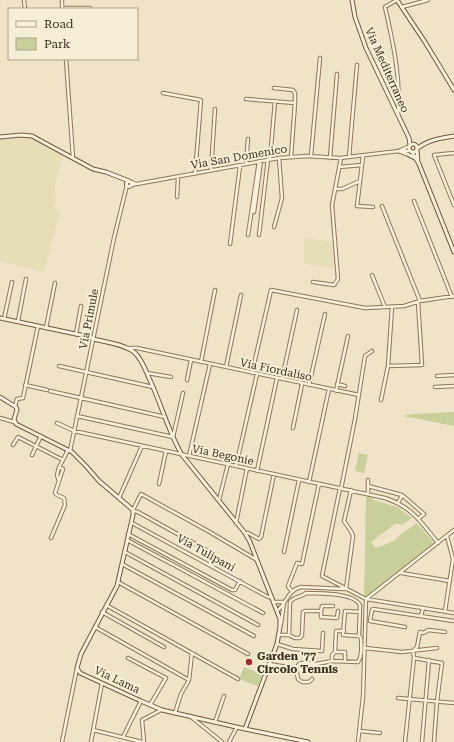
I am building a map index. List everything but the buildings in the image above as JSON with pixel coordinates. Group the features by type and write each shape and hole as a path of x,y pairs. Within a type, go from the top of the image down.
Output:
{"street":[{"path":"62,0 62,8 90,8"},
{"name":"Via Mediterraneo","path":"352,0 355,17 366,48 409,138 411,151 419,164"},
{"path":"398,116 398,76 392,40 384,7 397,0 454,90"},
{"path":"402,7 428,0"},
{"path":"312,156 320,58"},
{"path":"66,60 73,159"},
{"path":"349,157 357,65"},
{"path":"330,158 337,74"},
{"path":"274,88 293,90 295,93 291,157"},
{"path":"163,93 201,100 195,174"},
{"path":"246,99 295,103"},
{"path":"259,235 275,101"},
{"path":"394,107 399,104"},
{"path":"211,171 214,109"},
{"path":"0,137 21,135 32,136 73,159 94,169 106,172 124,180 129,184"},
{"path":"411,151 415,152 422,144 441,138 454,136"},
{"path":"246,164 248,139"},
{"path":"410,145 415,144 419,164 454,252"},
{"name":"Via San Domenico","path":"399,151 410,145"},
{"path":"399,151 416,159"},
{"name":"Via San Domenico","path":"129,184 139,185 269,159 312,156 341,158 411,151"},
{"path":"454,153 434,155 454,205"},
{"path":"363,156 357,206 373,207"},
{"path":"274,227 282,198 279,158"},
{"path":"313,282 334,285 338,279 332,205 341,158"},
{"path":"254,212 260,161"},
{"path":"248,235 260,161"},
{"path":"230,244 240,165"},
{"path":"339,167 362,165"},
{"name":"Via San Domenico","path":"176,197 178,178"},
{"path":"335,188 342,189 360,180"},
{"name":"Via Primule","path":"51,538 65,504 64,498 55,493 63,469 59,467 69,450 74,431 124,191 129,184"},
{"path":"252,373 270,290 365,308 404,306 419,301 453,296 414,201"},
{"path":"382,206 419,301 422,365 388,366"},
{"path":"372,275 386,307"},
{"path":"18,321 26,279"},
{"path":"12,282 2,318 90,337 125,348 137,355 144,364 173,437 182,454 245,533 250,542 278,610 280,627 277,644 245,729"},
{"path":"46,328 55,283"},
{"path":"201,362 215,290"},
{"path":"226,367 241,295"},
{"path":"76,334 81,306"},
{"path":"381,400 388,366 392,307"},
{"path":"282,379 296,310"},
{"path":"309,385 325,314"},
{"path":"14,422 14,417 17,410 15,406 17,400 23,398 38,326"},
{"path":"336,390 348,336"},
{"name":"Via Fiordaliso","path":"125,348 137,348 359,395"},
{"path":"372,351 365,356 359,395 322,576 366,600 454,613"},
{"path":"187,380 191,360"},
{"path":"189,456 210,364"},
{"path":"59,366 153,387"},
{"path":"147,373 171,377"},
{"path":"236,466 257,374"},
{"path":"437,376 454,375"},
{"path":"257,471 277,378"},
{"path":"293,428 302,384"},
{"path":"337,384 345,386"},
{"path":"25,385 166,417"},
{"path":"435,387 454,386"},
{"path":"309,482 329,389"},
{"path":"173,437 183,393"},
{"path":"0,397 15,406"},
{"path":"77,416 173,437"},
{"path":"0,418 14,422 69,450 99,481 133,510 208,551"},
{"name":"Via Begonie","path":"57,423 74,431 351,490 398,503"},
{"path":"32,455 41,436"},
{"path":"14,445 18,437 63,460"},
{"path":"119,498 142,446"},
{"path":"159,484 166,451"},
{"path":"219,500 228,464"},
{"path":"236,523 247,468"},
{"path":"245,533 259,539 261,537 274,474"},
{"path":"284,552 299,480"},
{"path":"368,480 368,494"},
{"path":"292,591 288,586 296,564 302,564 318,484"},
{"path":"368,486 402,496 424,514 418,519"},
{"path":"346,589 353,536 344,521 351,490"},
{"path":"62,742 81,654 117,586 132,522 133,510 141,494 257,560"},
{"path":"402,496 398,503 406,507 438,543"},
{"name":"Via Tulipani","path":"132,522 268,597 272,597"},
{"path":"366,600 454,530"},
{"path":"128,534 232,590 235,590 240,581"},
{"path":"445,611 453,559 447,536"},
{"path":"127,540 263,613"},
{"path":"125,552 258,626"},
{"path":"122,564 254,636"},
{"path":"400,573 450,581"},
{"path":"118,582 248,654"},
{"path":"278,610 292,591 301,588 346,589"},
{"path":"289,635 290,602 292,599 303,596 306,593 342,595 359,602 359,636 361,638 363,653 360,732 358,742"},
{"path":"269,664 280,667 296,668 302,663 316,664 332,661 358,662 365,648 366,600"},
{"path":"274,602 284,602"},
{"path":"280,627 283,618 284,602"},
{"path":"106,605 238,679"},
{"path":"333,606 322,606 321,617 337,618 338,611"},
{"path":"421,616 423,608"},
{"path":"370,621 373,609 454,621"},
{"path":"279,635 289,635 295,638 300,638 302,635 303,612 321,611"},
{"path":"359,636 343,635 345,611 360,612"},
{"path":"102,612 164,647"},
{"path":"360,616 366,616"},
{"path":"365,621 405,627"},
{"path":"95,627 190,680"},
{"path":"413,651 417,647 420,632 424,633 428,630 444,632"},
{"path":"332,661 332,655 335,652 336,631 344,631"},
{"path":"277,644 293,649 322,651 323,632"},
{"path":"365,648 402,652 437,648"},
{"path":"406,742 414,658 413,651"},
{"path":"335,652 345,652 344,661"},
{"path":"176,713 181,694 190,680 192,654"},
{"path":"128,658 166,678 150,706"},
{"path":"414,658 442,663 434,742"},
{"path":"422,742 429,660"},
{"name":"Via Lama","path":"77,668 80,673 150,706 162,710 308,742"},
{"path":"296,668 298,679 302,682 309,682 312,679"},
{"path":"91,742 102,683"},
{"path":"215,722 224,696"},
{"path":"398,698 454,702"},
{"path":"123,737 141,701"},
{"path":"93,730 143,742 142,720 162,710"},
{"path":"189,716 222,742"},
{"path":"229,742 237,727"},
{"path":"360,732 380,733"}],"shaded area":[{"path":"25,137 37,140 63,154 55,187 56,198 54,208 60,210 44,272 0,261 0,138"},
{"path":"304,238 333,242 336,268 304,264"}],"green space":[{"path":"454,412 454,426 403,416 414,414"},
{"path":"359,453 368,455 364,473 355,471"},
{"path":"366,496 373,498 373,500 397,507 412,518 402,525 395,524 371,542 376,548 394,541 417,523 434,543 364,597"},
{"path":"244,667 262,674 258,686 239,679"}],"place":[{"name":"Garden '77 Circolo Tennis","path":"249,662"}]}
